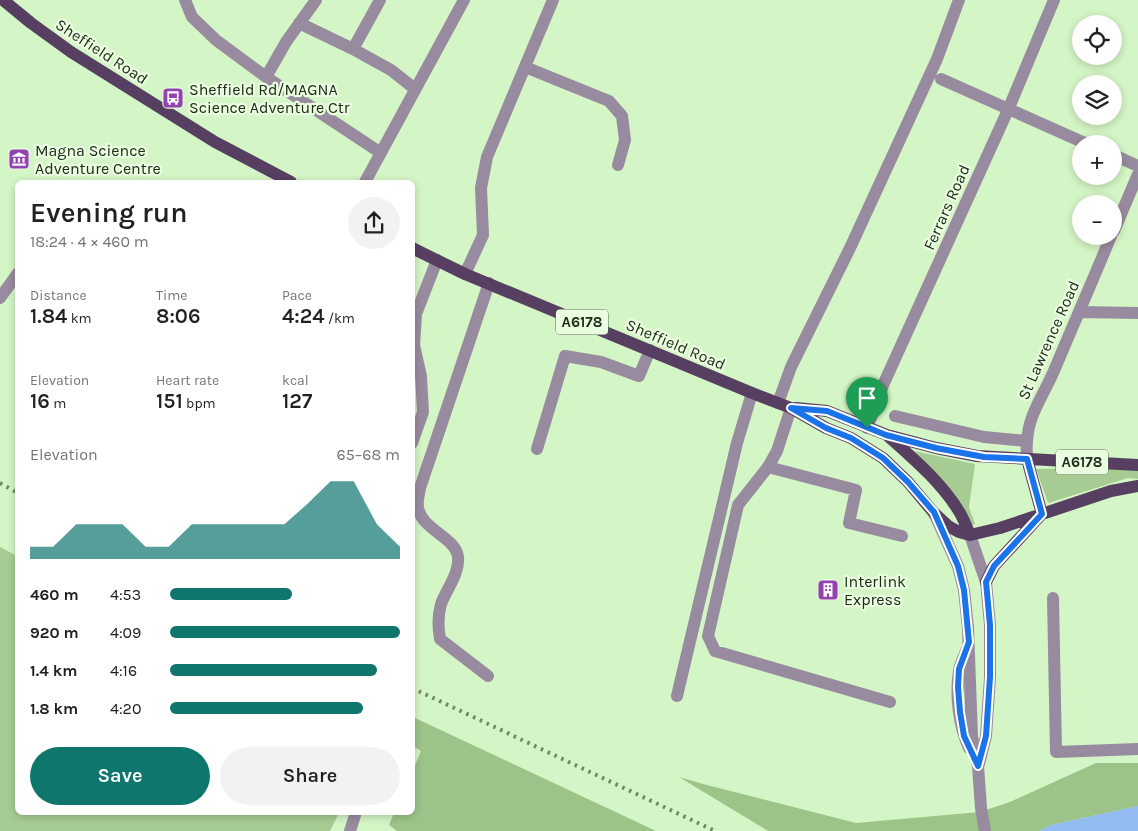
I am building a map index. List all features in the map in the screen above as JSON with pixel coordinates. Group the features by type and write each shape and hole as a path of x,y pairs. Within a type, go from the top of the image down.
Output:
{"main road":[{"name":"Sheffield Road","path":"3,0 71,52 215,142 288,180"},
{"name":"Sheffield Road","path":"415,249 466,274 791,408 826,428 851,438 883,458 948,526 958,532 970,535"},
{"name":"Sheffield Road","path":"791,408 827,411 886,435 977,456 1138,466"},
{"path":"867,428 867,439 883,458"},
{"path":"886,435 912,458 947,494 961,514 970,535"},
{"path":"986,582 994,566 1042,514 1027,459"},
{"name":"A6178","path":"970,535 1000,528 1111,491 1138,486"}],"street":[{"path":"185,0 192,17 216,40 266,77 381,153"},
{"path":"266,77 286,42 316,0"},
{"path":"353,48 380,0"},
{"path":"366,180 464,0"},
{"path":"466,274 483,235 481,188 487,157 553,0"},
{"path":"778,403 791,367 850,248 932,68 959,0"},
{"name":"Ferrars Road","path":"867,428 884,383 1008,110 1054,0"},
{"path":"299,23 353,48 391,70 415,89"},
{"path":"525,67 609,101 622,116 625,140 618,165"},
{"path":"941,79 1072,138"},
{"path":"1122,159 1138,166"},
{"path":"1122,212 1138,174"},
{"name":"St Lawrence Road","path":"1027,459 1026,441 1032,415 1054,370 1108,245"},
{"path":"415,330 416,314 437,260"},
{"path":"0,298 15,277"},
{"path":"488,676 440,639 438,627 441,605 456,570 458,557 452,545 424,520 418,507 420,488 489,283"},
{"path":"1079,312 1138,313"},
{"path":"415,349 421,376 423,412 415,435"},
{"path":"537,449 566,356 601,362 639,376 650,350"},
{"path":"677,696 737,442 752,393"},
{"path":"791,408 777,451 738,505 708,636 715,651 890,702"},
{"path":"895,416 984,437 1026,441"},
{"path":"768,466 856,490 849,523 902,536"},
{"path":"934,512 958,566 964,590 969,642 972,737 978,766 981,808 985,831"},
{"path":"970,535 986,582 990,625 990,677 986,736 978,766"},
{"path":"1053,598 1056,752 1138,749"},
{"path":"350,831 355,815"}],"green space":[{"path":"914,451 975,464 969,507 975,524 972,525 946,486"},
{"path":"1088,468 1138,470 1138,479 1128,478 1048,503 1036,469"},
{"path":"0,547 15,555 15,815 338,815 330,831 0,831"},
{"path":"415,718 656,831 397,831 389,825 393,815 415,815 415,765 421,751 415,747"},
{"path":"1096,763 1138,763 1138,806 1051,825 1039,831 768,831 679,777 856,823 980,812 1010,802"}],"water":[{"path":"1138,806 1138,831 1039,831 1051,825"}],"railway":[{"path":"0,483 15,491"},
{"path":"415,689 715,831"}],"place":[{"name":"Sheffield Rd/MAGNA Science Adventure Ctr","path":"173,98"},
{"name":"Magna Science Adventure Centre","path":"19,159"},
{"name":"Interlink Express","path":"828,590"}],"route":[{"path":"791,408 827,411 867,428 936,448 984,457 1027,459 1042,514 994,566 986,582 990,625 990,677 986,736 978,766 964,736 958,687 959,669 969,642 964,590 958,566 934,512 908,482 883,458 851,438 826,428 791,408"}]}
